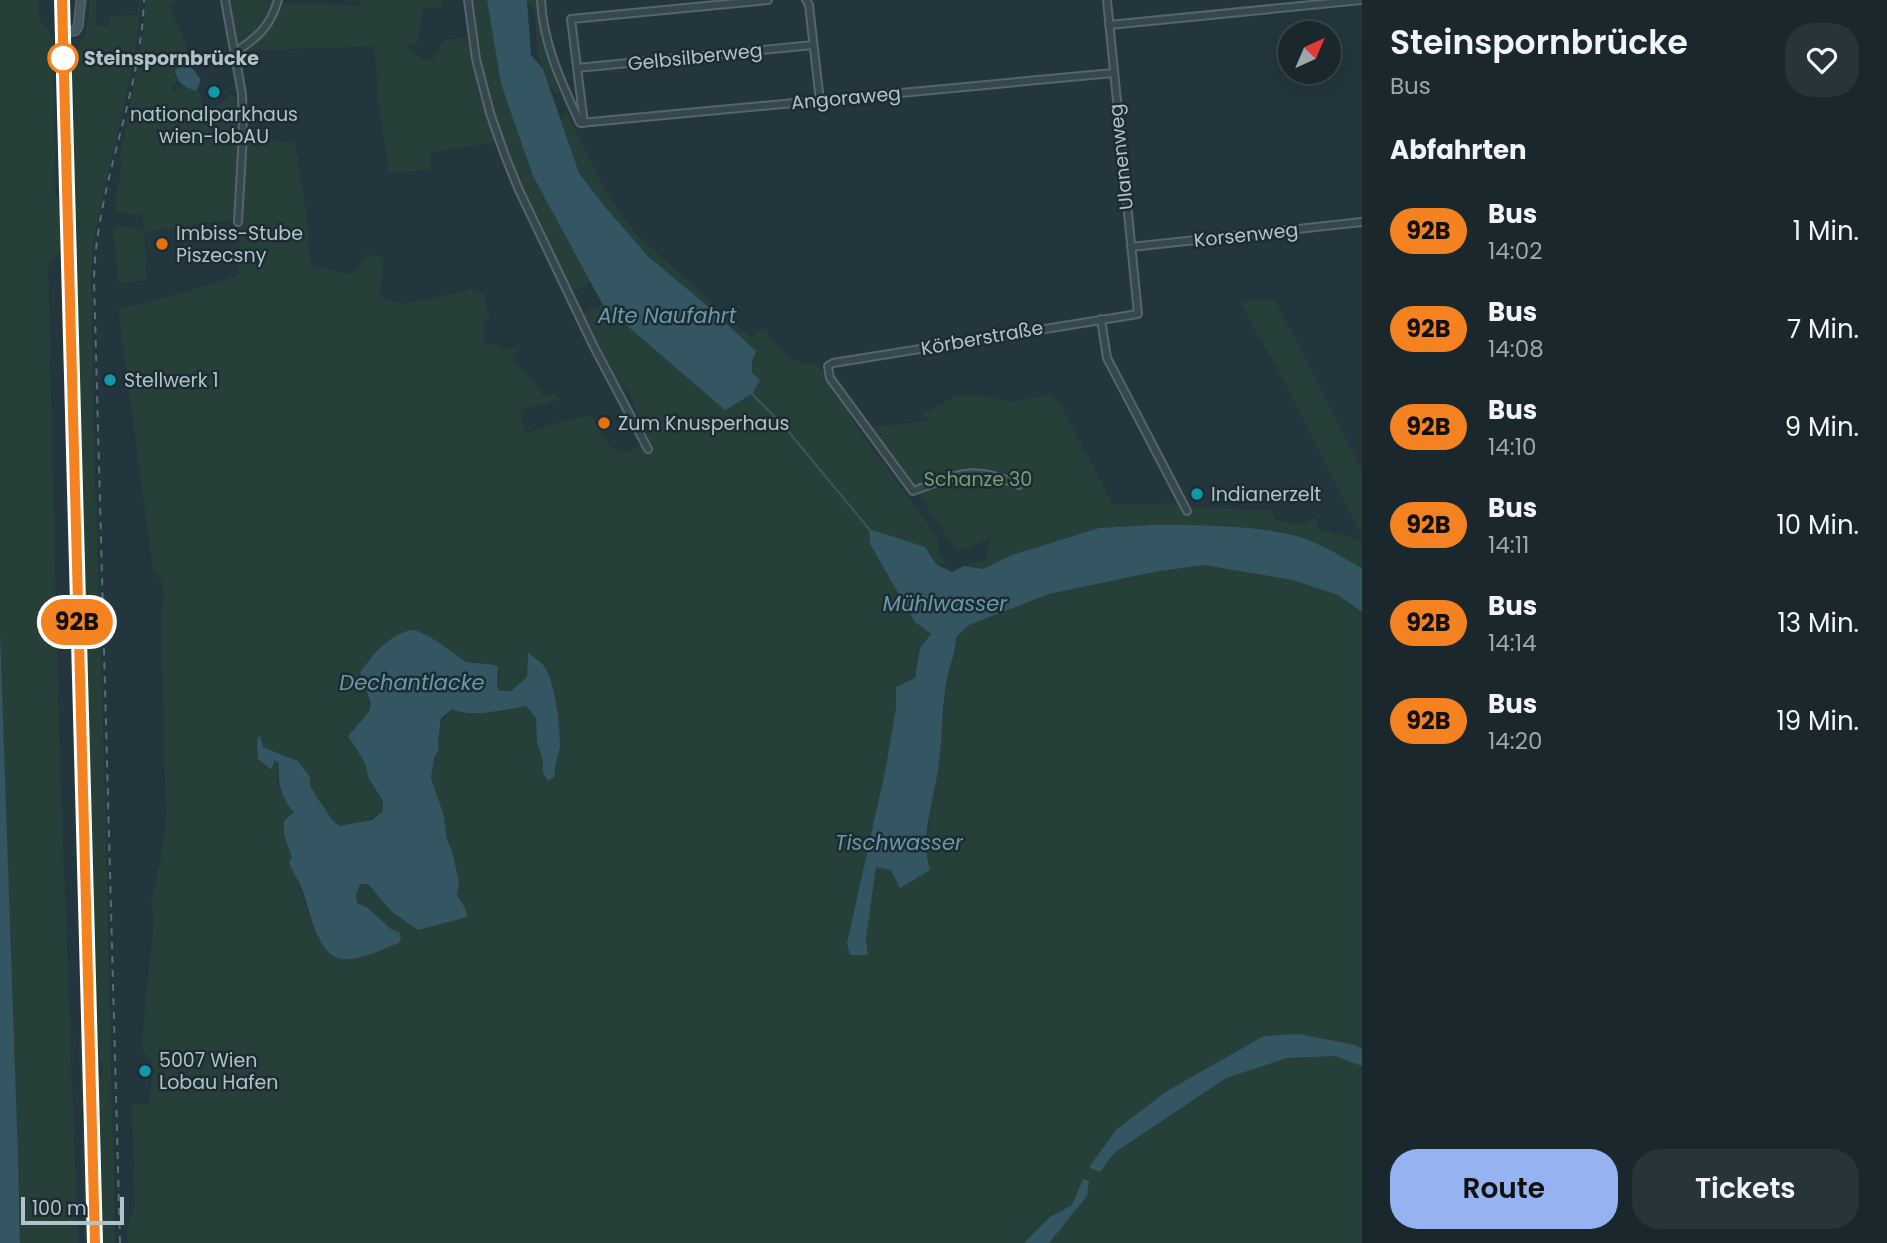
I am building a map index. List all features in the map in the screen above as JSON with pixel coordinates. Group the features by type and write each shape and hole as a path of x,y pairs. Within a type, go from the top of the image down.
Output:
{"main road":[{"path":"62,0 63,31 75,30 78,27 81,0"}],"street":[{"path":"225,0 242,94 243,134 238,222"},
{"path":"236,52 258,36 272,19 278,0"},
{"path":"468,0 476,59 490,113 508,164 594,347 648,449"},
{"path":"541,0 542,18 555,66 582,123"},
{"path":"582,123 571,19 768,0"},
{"path":"806,0 809,5 820,101"},
{"name":"Ulanenweg","path":"1107,0 1138,314"},
{"path":"1109,25 1362,0"},
{"path":"63,31 95,1243"},
{"name":"Gelbsilberweg","path":"577,68 813,45"},
{"name":"Angoraweg","path":"582,123 1113,73"},
{"name":"Korsenweg","path":"1131,247 1362,222"},
{"name":"Körberstraße","path":"1020,485 994,474 967,472 913,491 830,378 828,366 1138,314"},
{"path":"1101,319 1107,358 1187,510"}],"green space":[{"path":"0,0 38,0 39,20 53,36 54,115 58,118 54,122 55,143 58,148 55,155 56,197 62,205 61,249 48,267 59,735 78,1243 20,1243 0,630"},
{"path":"89,0 96,0 96,26 109,27 110,16 138,15 141,0 134,61 94,235 91,270 115,1243 100,1243 97,1078 103,1073 102,1063 95,1058 70,58 86,31"},
{"path":"146,0 174,0 169,7 182,35 188,58 186,64 175,73 177,80 171,88 174,92 184,86 195,91 198,89 203,104 215,107 226,100 229,94 239,99 235,219 145,232 143,215 114,212 122,163 119,162 142,44"},
{"path":"225,0 278,0 282,3 360,6 360,0 441,0 442,8 423,8 418,43 405,44 422,60 434,57 444,40 477,36 472,0 487,0 501,84 533,176 590,281 578,290 570,289 502,141 429,153 431,169 389,174 378,99 374,46 236,51"},
{"path":"527,0 541,0 546,48 560,95 549,87 537,52 535,13"},
{"name":"Schanze 30","path":"567,113 605,191 634,232 751,338 763,328 790,359 819,366 862,435 938,538 940,555 948,564 936,564 870,544 915,622 931,634 920,648 915,678 896,687 896,707 887,767 847,942 868,954 866,939 876,867 891,869 926,859 930,805 938,770 947,678 956,649 956,637 969,625 1049,594 1154,572 1204,565 1293,580 1321,588 1293,535 1216,526 1151,525 1099,528 1012,555 983,569 964,566 986,560 991,538 957,551 873,427 930,421 922,414 959,395 980,395 1011,402 1050,395 1060,403 1113,505 1179,503 1190,507 1272,511 1274,520 1300,524 1315,518 1319,530 1362,540 1362,1243 128,1243 127,1230 135,1206 132,1104 150,1104 153,1061 141,1049 154,919 151,902 166,822 161,616 164,592 158,574 153,571 118,308 139,305 238,276 245,138 295,143 307,218 310,265 353,275 366,255 384,256 380,297 403,304 474,289 484,295 489,316 483,326 485,344 499,345 504,350 520,347 512,358 538,386 543,396 555,394 559,400 520,410 526,434 591,415 606,442 620,455 638,448 648,435 625,385 620,386 583,313 603,305 725,409 752,373 752,361 606,208 579,173 561,120","holes":["418,631 466,662 476,661 499,672 499,691 511,691 527,677 527,653 540,662 552,685 557,711 560,738 558,757 554,765 543,773 536,718 526,705 478,713 452,709 443,720 439,732 439,749 434,758 431,778 444,816 447,840 459,882 457,895 465,908 465,919 391,911 368,884 360,884 356,895 357,903 368,908 391,929 399,932 399,943 358,957 336,958 322,942 315,927 293,865 295,812 279,789 279,763 275,760 271,769 257,740 260,736 263,747 299,762 320,802 340,826 374,818 383,811 383,801 365,763 352,744 353,729 369,714 370,706 362,676 364,667 380,649"]},
{"path":"131,226 144,231 147,280 119,283 113,227"},
{"path":"1274,298 1362,470 1362,535 1291,394 1240,302"},
{"path":"84,1034 87,1110 81,1110 79,1035"},
{"path":"82,1131 87,1131 91,1243 85,1243"}],"water":[{"name":"Alte Naufahrt","path":"487,0 527,0 531,55 543,69 579,173 649,257 756,351 752,361 752,373 760,380 752,394 725,410 603,305 533,176 501,84"},
{"path":"182,65 191,67 201,80 196,91 178,79 175,70"},
{"name":"Mühlwasser","path":"1151,525 1240,527 1293,535 1311,541 1362,568 1362,612 1338,595 1293,580 1204,565 1154,572 1049,594 969,625 956,637 945,690 940,759 928,820 926,845 930,870 900,888 891,870 876,867 866,939 868,955 850,955 847,943 886,767 896,707 896,687 915,678 920,648 931,634 915,622 870,544 869,529 925,547 936,564 952,572 964,566 983,569 1012,555 1099,528"},
{"path":"0,630 18,1159 20,1243 0,1243"},
{"name":"Dechantlacke","path":"411,630 435,640 466,662 498,667 499,691 511,691 527,677 528,652 542,664 551,682 558,715 560,744 555,776 548,781 543,773 536,718 526,706 478,713 452,709 441,718 439,749 434,758 431,778 444,816 447,840 459,882 457,895 467,917 418,930 391,911 368,884 360,884 356,895 357,903 368,908 391,929 399,932 401,938 399,943 371,954 342,959 333,956 320,940 290,865 292,857 284,834 284,821 294,812 281,789 279,763 275,760 271,769 258,759 257,739 260,735 263,747 298,761 310,777 310,785 318,799 333,821 340,826 372,820 383,811 383,801 369,779 365,763 348,736 369,712 371,704 360,673 382,646"},
{"path":"1299,1034 1355,1045 1362,1049 1362,1066 1335,1056 1287,1058 1226,1078 1114,1153 1100,1172 1089,1167 1117,1129 1167,1091 1264,1036"},
{"path":"1083,1179 1089,1181 1087,1196 1049,1243 1024,1243 1050,1217 1072,1205"}],"waterway":[{"name":"Mühlwasser","path":"752,394 783,425 869,529"}],"railway":[{"path":"120,1243 94,280 102,209 135,70 144,0"}],"bus line":[{"name":"92B","path":"62,0 85,954 95,1243"}],"place":[{"name":"Steinspornbrücke","path":"63,58"},
{"name":"nationalparkhaus wien-lobAU","path":"214,92"},
{"name":"Imbiss-Stube Piszecsny","path":"162,244"},
{"name":"Stellwerk 1","path":"110,380"},
{"name":"Zum Knusperhaus","path":"604,423"},
{"name":"Indianerzelt","path":"1197,494"},
{"name":"5007 Wien Lobau Hafen","path":"145,1071"}],"water label":[{"name":"Tischwasser","path":"899,842"}]}
